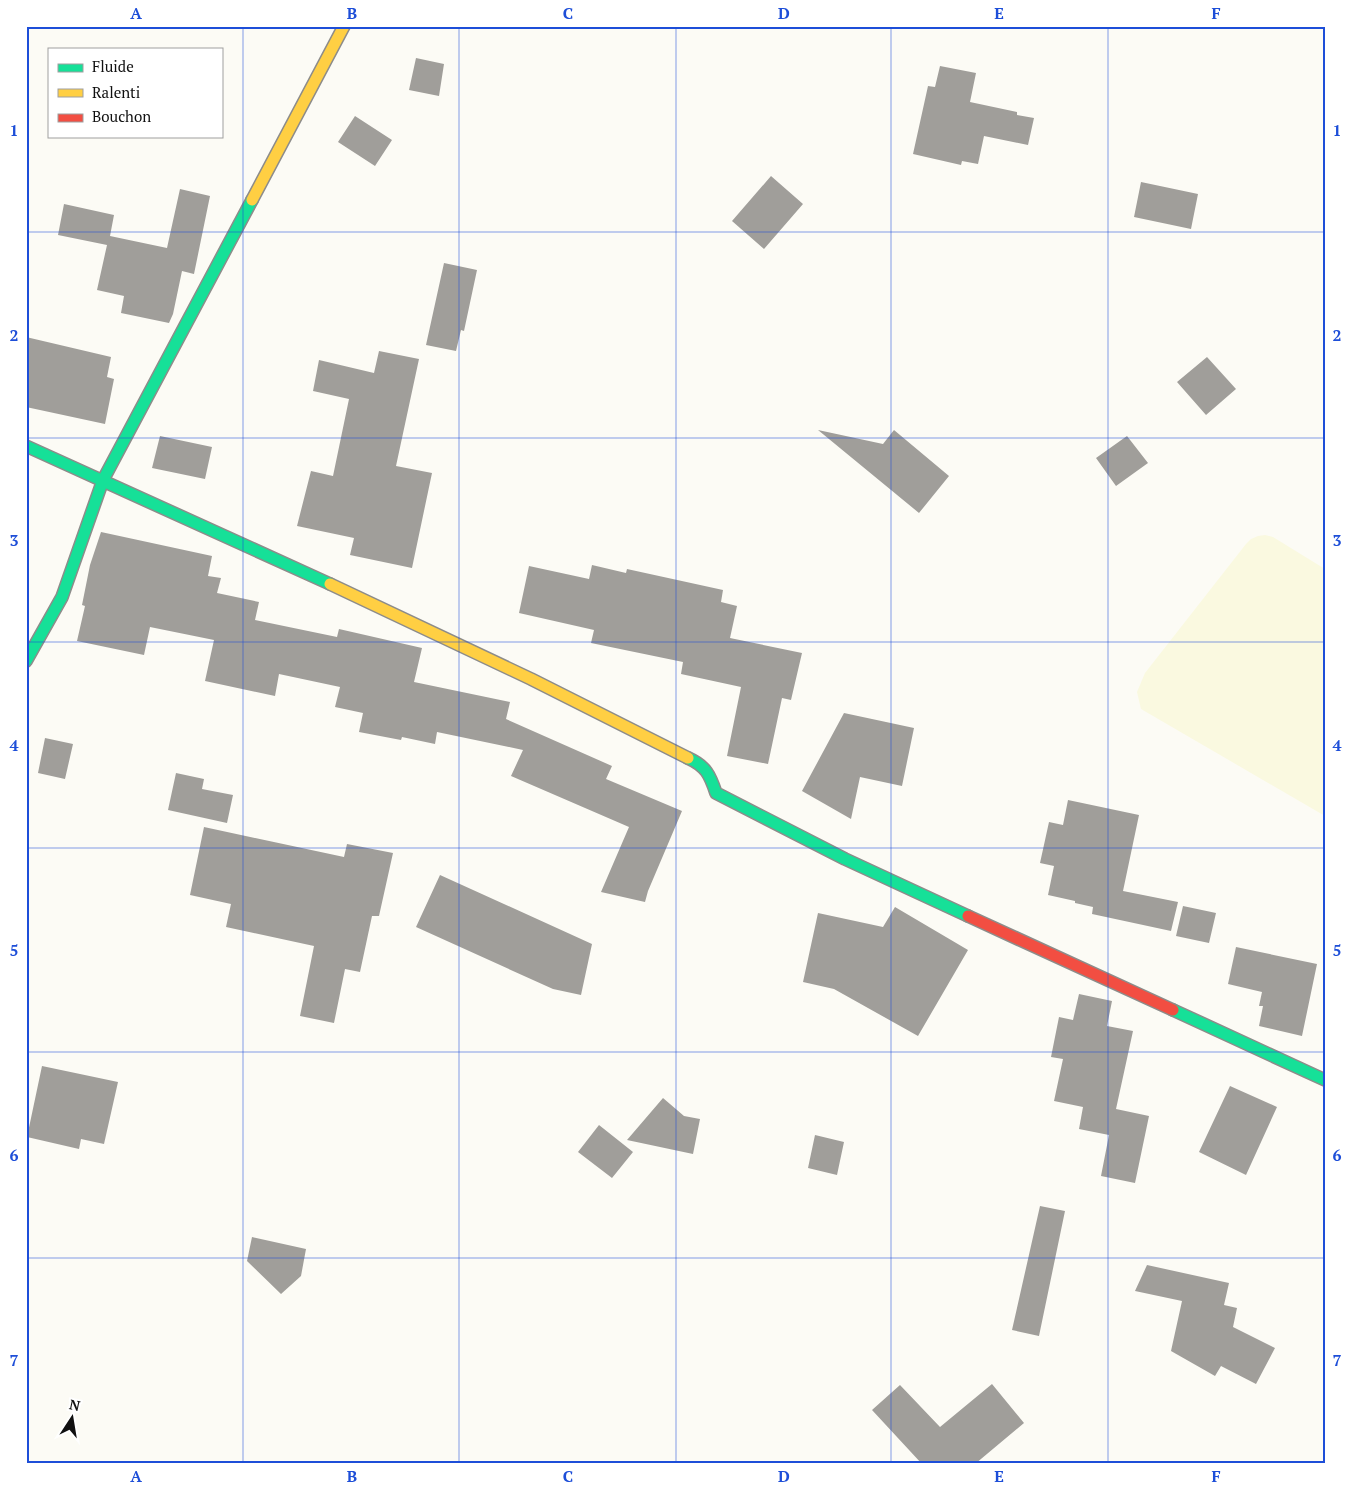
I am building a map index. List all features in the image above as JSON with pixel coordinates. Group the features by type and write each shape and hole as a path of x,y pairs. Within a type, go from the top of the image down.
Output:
{"street":[{"path":"26,661 62,597 104,480 344,26"},
{"path":"26,446 363,599 583,703 697,762 709,774 716,793 845,859 1325,1080"}],"green space":[{"path":"1265,535 1273,537 1325,569 1325,816 1141,709 1137,692 1145,673 1246,544 1251,539"}],"building":[{"path":"416,58 444,64 439,96 409,90"},
{"path":"940,66 976,73 970,102 1017,112 1017,115 1034,118 1028,145 984,136 978,164 962,161 961,165 913,154 928,86 935,87"},
{"path":"355,116 392,140 375,166 338,142"},
{"path":"771,176 803,204 764,249 732,221"},
{"path":"1141,182 1198,194 1191,229 1134,217"},
{"path":"180,189 210,196 194,274 182,271 173,314 169,323 121,313 124,296 97,290 107,245 58,235 64,204 114,215 110,236 167,248"},
{"path":"444,263 477,270 464,331 461,330 456,351 426,345"},
{"path":"26,337 111,357 107,377 114,379 105,424 26,407"},
{"path":"379,351 419,359 396,466 432,473 412,568 350,555 354,538 297,526 311,471 333,476 349,399 313,391 319,360 374,373"},
{"path":"1207,357 1236,389 1206,415 1177,382"},
{"path":"818,430 883,444 894,430 949,476 919,513"},
{"path":"160,436 212,447 205,479 152,468"},
{"path":"1127,436 1148,463 1116,486 1096,458"},
{"path":"101,532 212,556 208,576 221,578 217,593 259,602 255,620 337,637 339,629 422,648 414,682 510,702 506,719 612,766 606,779 682,811 645,902 601,892 629,827 511,776 523,750 437,732 435,744 402,737 401,740 359,732 363,713 335,707 340,687 279,674 275,696 205,681 214,640 150,627 144,655 77,641 85,606 82,605 90,565"},
{"path":"592,565 626,573 627,569 723,590 721,602 737,606 730,638 802,653 791,700 782,698 768,764 727,756 741,687 681,674 683,662 591,643 594,630 519,613 529,566 589,579"},
{"path":"844,713 914,728 902,786 860,777 851,819 802,791"},
{"path":"45,738 73,744 65,779 38,773"},
{"path":"176,773 204,779 202,789 233,795 227,823 168,810"},
{"path":"1068,800 1139,815 1123,891 1178,902 1171,931 1092,914 1093,907 1048,895 1054,866 1040,863 1049,822 1063,825"},
{"path":"204,827 344,857 347,844 393,853 379,916 372,916 360,972 345,969 334,1023 300,1016 314,946 226,927 231,904 190,895"},
{"path":"440,875 592,944 581,995 553,989 416,927"},
{"path":"1183,906 1216,913 1209,943 1176,936"},
{"path":"895,907 968,950 918,1036 834,989 803,982 818,913 883,927"},
{"path":"1236,947 1317,964 1302,1036 1259,1026 1263,1006 1259,1006 1262,992 1228,984"},
{"path":"1079,994 1112,1001 1107,1026 1133,1031 1116,1109 1149,1116 1135,1183 1101,1176 1109,1135 1079,1129 1083,1107 1054,1101 1063,1059 1051,1057 1059,1017 1073,1020"},
{"path":"42,1066 118,1082 104,1144 81,1139 79,1149 27,1137"},
{"path":"1230,1086 1277,1107 1246,1175 1199,1152"},
{"path":"663,1098 684,1116 700,1119 693,1154 627,1140"},
{"path":"599,1125 633,1152 612,1178 578,1152"},
{"path":"815,1135 844,1142 837,1175 808,1168"},
{"path":"1040,1206 1065,1211 1039,1336 1012,1330"},
{"path":"252,1237 306,1249 301,1276 281,1294 247,1261"},
{"path":"1147,1265 1229,1283 1224,1305 1237,1308 1233,1327 1275,1348 1256,1384 1221,1366 1215,1376 1171,1351 1182,1301 1135,1291"},
{"path":"992,1384 1024,1423 975,1464 922,1464 872,1410 900,1385 940,1427"}],"traffic: fast":[{"path":"26,661 62,597 103,480 252,200"},
{"path":"26,446 330,584"},
{"path":"688,758 703,768 712,781 716,793 845,859 968,916"},
{"path":"1173,1010 1325,1080"}],"traffic: slow":[{"path":"252,200 344,26"},
{"path":"330,584 531,679 688,758"}],"traffic: jam":[{"path":"968,916 1173,1010"}]}
